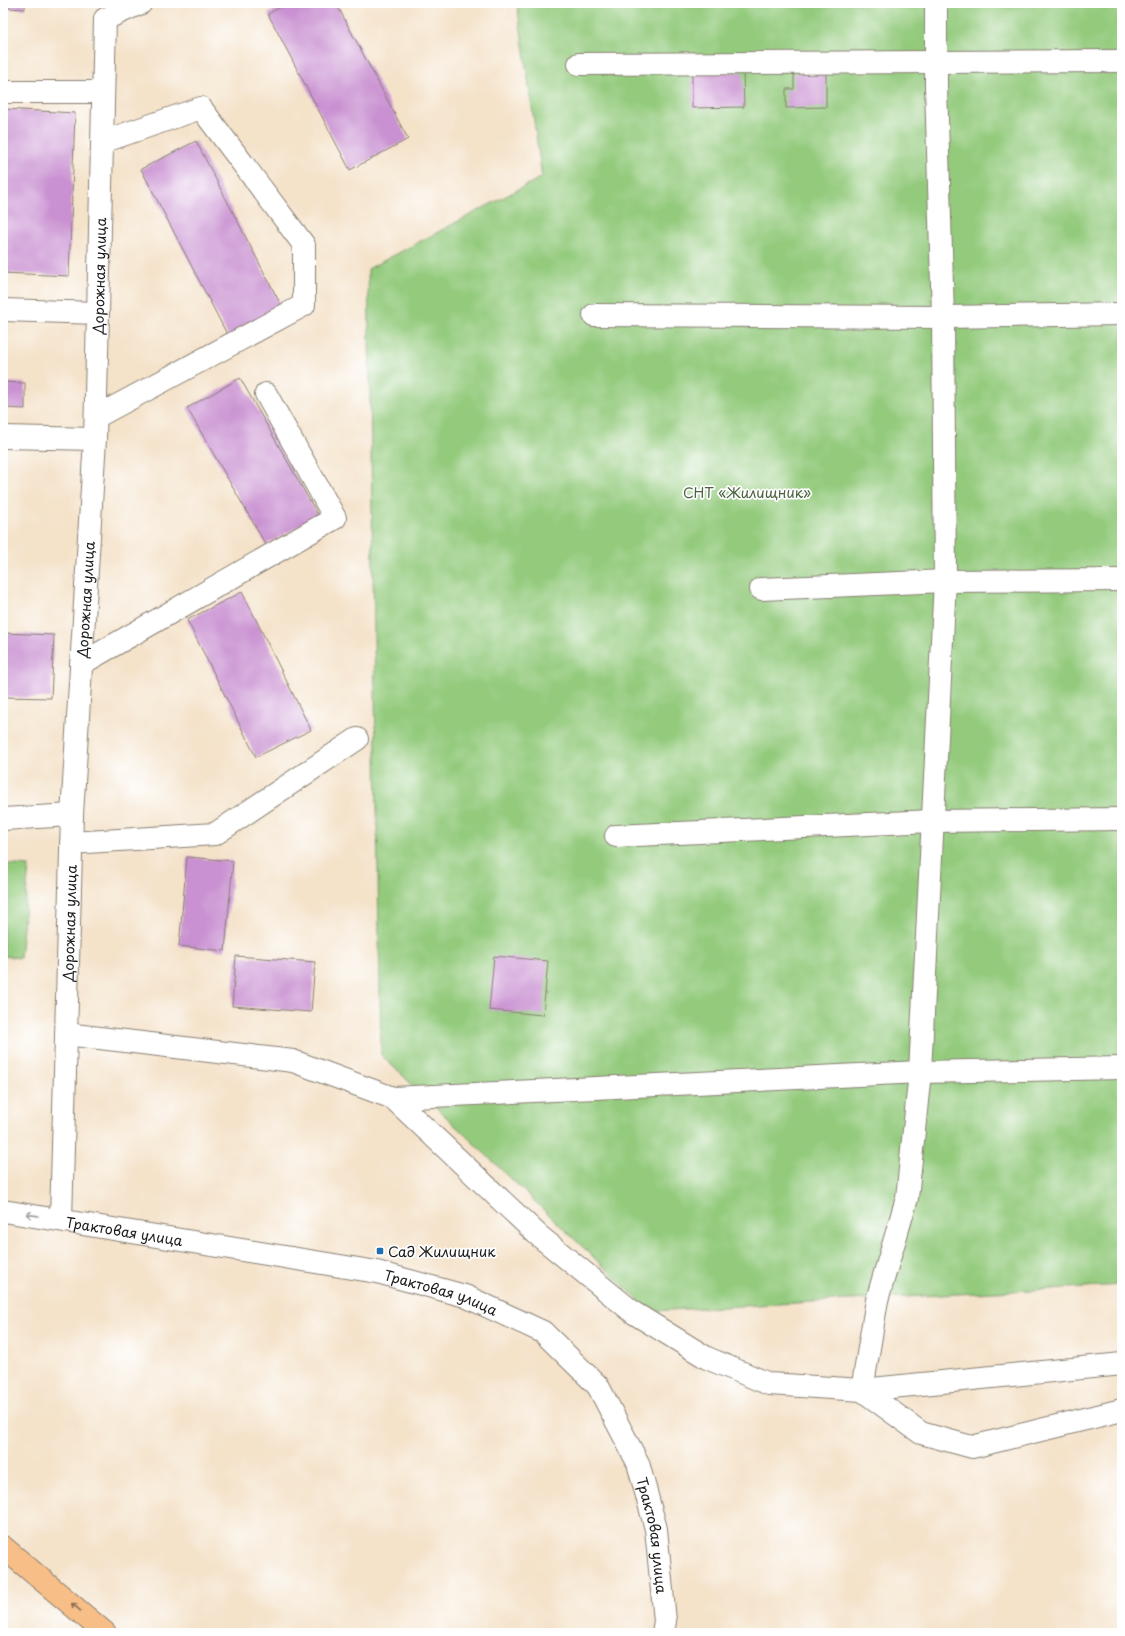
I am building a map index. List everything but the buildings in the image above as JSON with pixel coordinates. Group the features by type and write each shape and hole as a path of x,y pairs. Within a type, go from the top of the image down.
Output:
{"main road":[{"path":"3,1547 105,1633"}],"street":[{"name":"Дорожная улица","path":"61,1220 72,816 96,417 105,19 141,3"},
{"path":"862,1390 877,1300 908,1198 920,1072 945,581 943,317 936,62 936,3"},
{"path":"578,64 1122,61"},
{"path":"3,92 103,92"},
{"path":"96,417 304,305 304,245 201,108 102,142"},
{"path":"3,310 98,313"},
{"path":"594,315 943,317 1122,314"},
{"path":"81,664 335,518 266,394"},
{"path":"3,437 95,439"},
{"path":"761,589 945,581 1122,580"},
{"path":"71,843 215,834 356,739"},
{"path":"3,819 72,816"},
{"path":"616,836 932,821 1122,819"},
{"path":"66,1034 293,1061 393,1098 538,1235 634,1313 707,1358 769,1384 862,1390 1122,1364"},
{"path":"393,1098 920,1072 1122,1068"},
{"name":"Трактовая улица","path":"3,1211 377,1272 465,1296 543,1332 598,1386 638,1463 656,1528 665,1621 663,1633"},
{"path":"862,1390 921,1433 972,1447 1122,1410"}],"green space":[{"name":"СНТ «Жилищник»","path":"517,3 1122,3 1122,1285 650,1311 381,1055 368,269 542,177"},
{"path":"3,864 29,866 20,958 3,956"}],"place":[{"name":"Сад Жилищник","path":"380,1251"}]}
